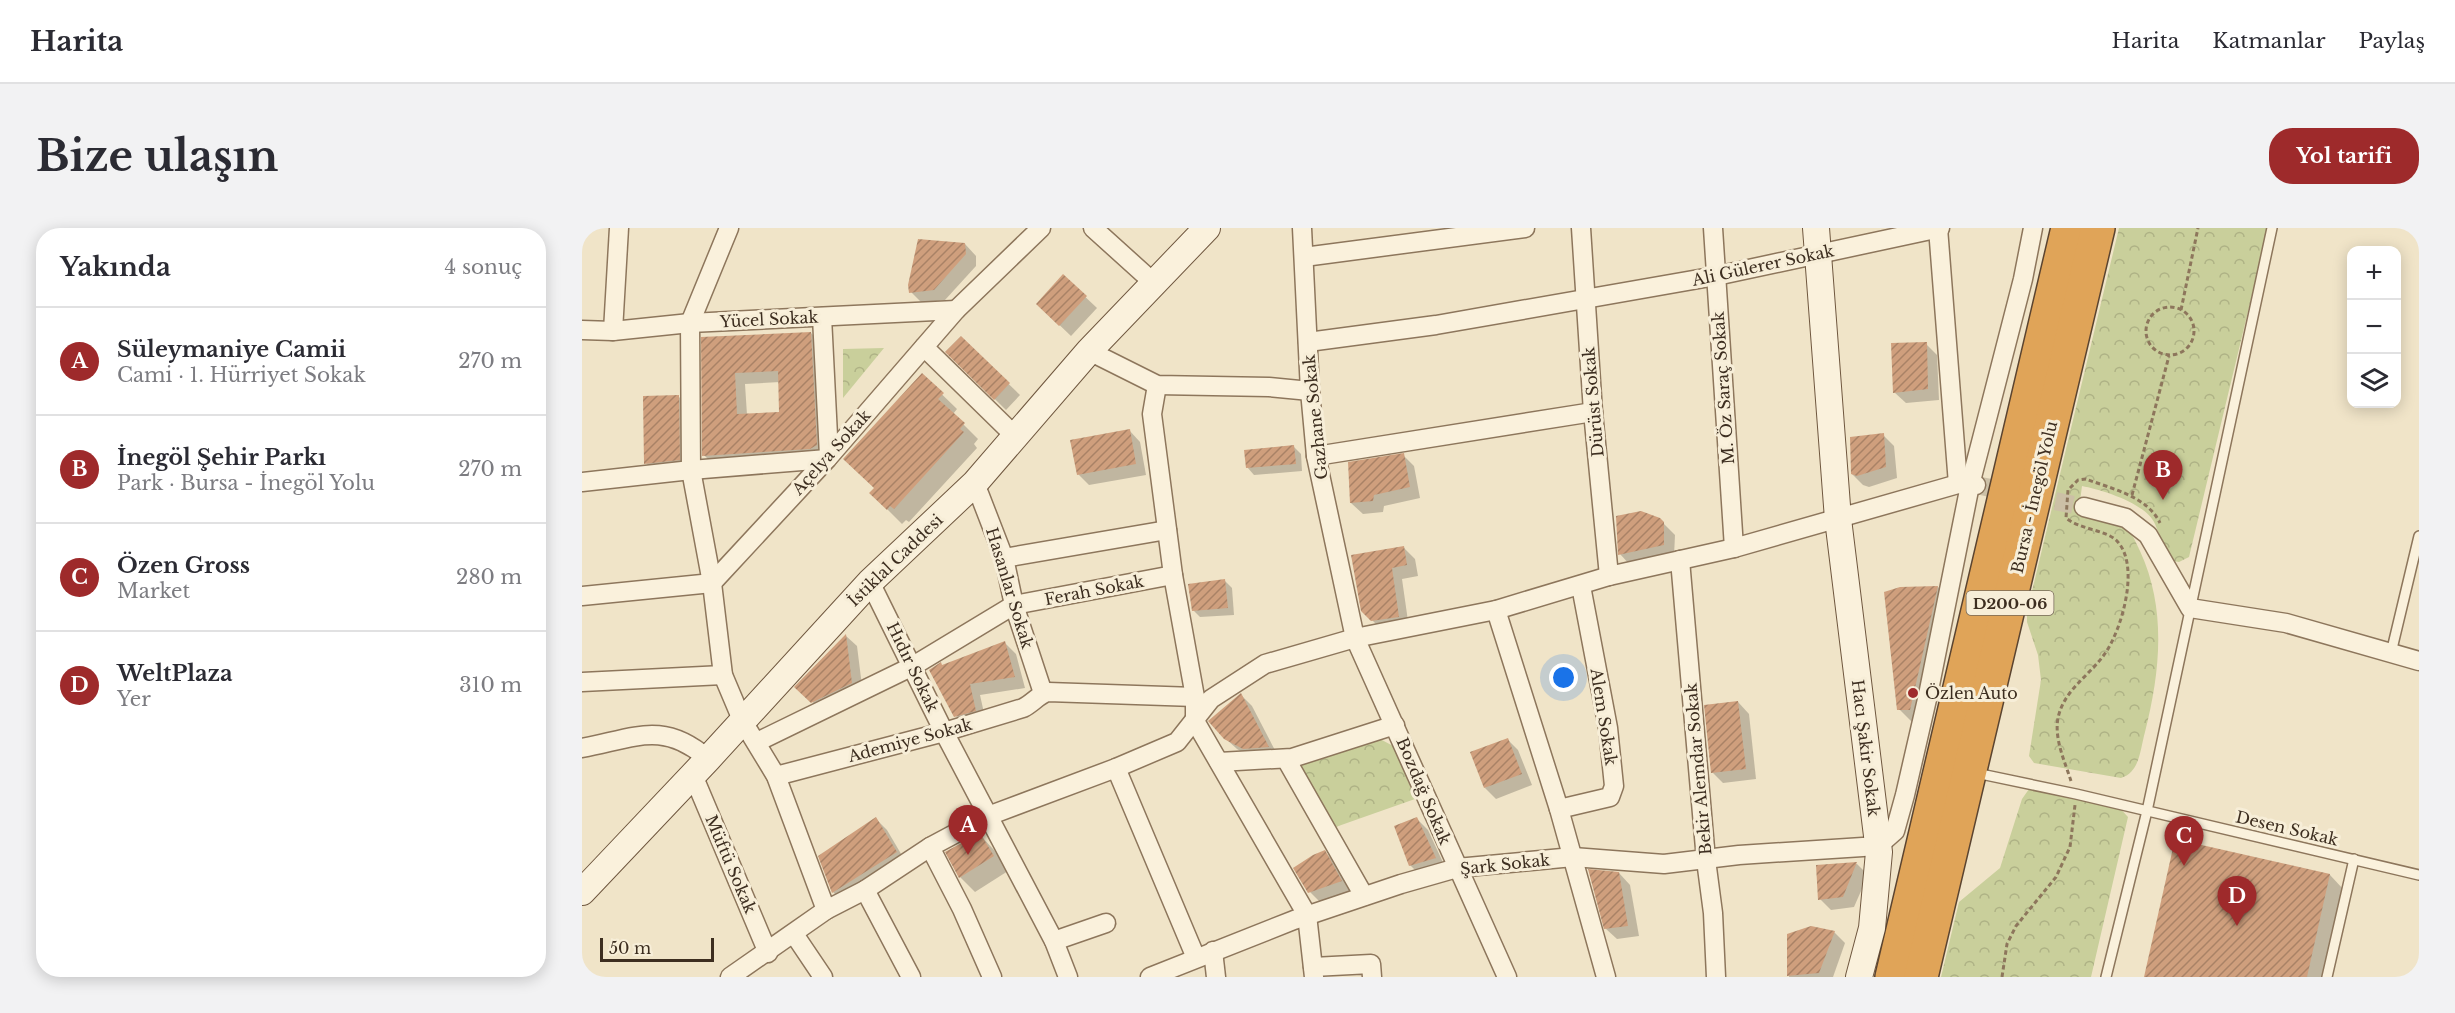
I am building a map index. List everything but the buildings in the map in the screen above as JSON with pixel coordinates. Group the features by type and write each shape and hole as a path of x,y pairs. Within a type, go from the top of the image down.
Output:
{"highway":[{"name":"Bursa - İnegöl Yolu","path":"1892,977 2068,228"},
{"name":"Bursa - İnegöl Yolu","path":"1921,977 2098,228"}],"main road":[{"name":"İstiklal Caddesi","path":"582,892 701,767 870,582 975,483 1089,351 1207,228"},
{"name":"Hacı Şakir Sokak","path":"1817,240 1838,519 1878,846 1872,928 1859,977"}],"street":[{"path":"613,331 619,228"},
{"path":"729,228 690,323 691,470 712,583 723,675 742,720 776,776 826,910"},
{"name":"Açelya Sokak","path":"712,583 828,458 956,310 1041,228"},
{"path":"1093,228 1155,284"},
{"name":"Gazhane Sokak","path":"1302,228 1310,391 1316,456 1355,638"},
{"path":"1304,257 1525,228"},
{"name":"Dürüst Sokak","path":"1581,228 1593,412 1609,576"},
{"name":"M. Öz Saraç Sokak","path":"1713,228 1734,548"},
{"path":"1939,228 1968,484"},
{"name":"Ali Gülerer Sokak","path":"1308,342 1436,325 1716,276 1817,240 1939,228"},
{"path":"1878,846 1895,831 1905,795 1928,695 1968,484 2023,279 2033,228"},
{"name":"Yücel Sokak","path":"582,330 613,331 690,323 956,310"},
{"path":"582,483 691,470 828,458 822,317"},
{"path":"924,347 1016,436"},
{"path":"1089,351 1158,385 1269,387 1310,391"},
{"path":"1158,385 1152,414 1173,575 1195,697 1195,721 1307,915 1314,972 1371,964 1372,977"},
{"path":"1316,456 1593,412"},
{"name":"Hasanlar Sokak","path":"975,483 1004,558 1014,605 1041,694"},
{"path":"732,977 826,910 865,890 930,847 988,816 1116,768 1177,742 1212,699 1265,664 1355,638 1496,610 1609,576 1734,548 1968,484"},
{"path":"2084,507 2126,518 2148,535 2190,608 2286,623 2419,661"},
{"path":"1004,558 1167,530"},
{"name":"Bekir Alemdar Sokak","path":"1680,561 1706,860 1713,913 1716,977"},
{"name":"Ferah Sokak","path":"1014,605 1173,575"},
{"name":"Hıdır Sokak","path":"870,582 944,732 1054,941 1068,977"},
{"path":"582,596 712,583"},
{"name":"Alem Sokak","path":"1559,809 1610,797 1614,786 1608,728 1581,585"},
{"path":"757,742 913,666 1014,605"},
{"path":"1496,610 1559,809 1606,977"},
{"name":"Bozdağ Sokak","path":"1355,638 1507,977"},
{"path":"582,682 723,675"},
{"path":"1041,694 1195,697"},
{"name":"Ademiye Sokak","path":"776,776 944,732 1023,708 1034,703 1041,694"},
{"path":"1219,762 1286,759 1395,724"},
{"path":"582,748 657,734 676,737 692,744 701,767"},
{"path":"1286,759 1364,896"},
{"name":"Müftü Sokak","path":"701,767 768,953"},
{"path":"1116,768 1216,977"},
{"name":"Şark Sokak","path":"1150,977 1307,915 1457,868 1573,857 1664,864 1739,855 1878,846"},
{"path":"930,847 962,909 992,977"},
{"path":"865,890 911,977"},
{"path":"1054,941 1106,923"},
{"path":"794,934 823,977"}],"lane":[{"path":"2106,977 2147,811 2271,228"},
{"path":"2391,653 2419,536"},
{"name":"Desen Sokak","path":"1970,772 2076,794 2419,875"},
{"path":"2327,977 2354,859"}],"path":[{"path":"2181,310 2198,228"},
{"path":"2165,307 2181,310 2192,322 2193,338 2184,351 2169,356 2162,354 2149,345 2146,338 2147,322 2158,310 2165,307"},
{"path":"2132,495 2169,356"},
{"path":"2002,977 2007,944 2016,926 2056,877 2070,847 2075,823 2076,794 2058,737 2058,721 2062,706 2069,692 2105,654 2115,635 2125,604 2128,579 2125,552 2115,539 2072,523 2066,518 2068,490 2078,480 2086,479 2132,495 2160,520 2162,530"}],"green space":[{"path":"2119,228 2268,228 2189,557 2179,562 2166,560 2155,524 2143,510 2112,494 2082,486 2079,509 2110,520 2128,530 2149,573 2154,595 2158,641 2150,710 2136,766 2121,778 2034,763 2029,756 2041,680 2038,655 2027,622 2027,612"},
{"path":"884,348 843,398 843,349"},
{"path":"1380,739 1395,747 1415,799 1330,829 1295,767 1370,740"},
{"path":"2034,782 2115,803 2128,817 2091,977 1941,977 1959,902 2000,868 2022,799"}],"tunnel":[{"path":"1976,485 2084,507"}],"place":[{"name":"İnegöl Şehir Parkı","path":"2163,500"},
{"name":"Özlen Auto","path":"1913,693"},
{"name":"Süleymaniye Camii","path":"968,855"},
{"name":"Özen Gross","path":"2184,866"},
{"name":"WeltPlaza","path":"2237,926"}]}
